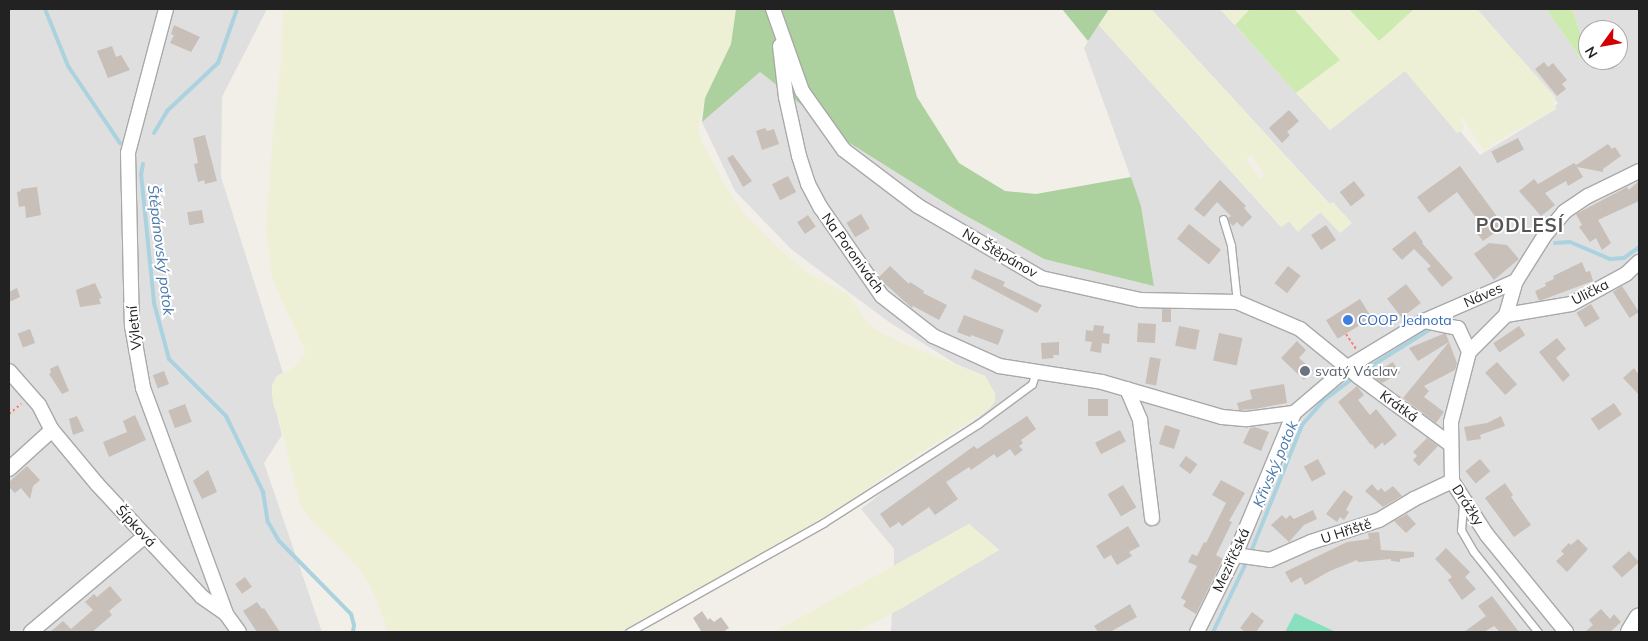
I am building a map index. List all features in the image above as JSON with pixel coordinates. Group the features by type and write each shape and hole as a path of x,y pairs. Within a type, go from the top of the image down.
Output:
{"street":[{"name":"Výletní","path":"166,9 128,153 132,326 143,388 226,614 239,632"},
{"name":"Na Štěpánov","path":"775,14 802,91 844,150 918,206 1042,278 1140,300 1237,302 1300,329 1354,372"},
{"name":"Na Poronivách","path":"775,14 788,106 798,156 808,184 821,208 882,296 933,336 999,366 1102,382 1222,417 1247,419 1294,413"},
{"path":"1516,281 1545,235 1564,212 1588,196 1639,172"},
{"name":"Ulička","path":"1506,315 1571,304 1626,274 1639,262"},
{"name":"Náves","path":"1424,321 1458,328 1469,352 1506,315 1516,281"},
{"name":"Náves","path":"1424,321 1516,281"},
{"name":"Meziříčská","path":"1197,632 1239,555 1294,413 1424,321"},
{"name":"Drážky","path":"1469,352 1451,422 1452,481 1487,535 1566,632"},
{"name":"Šípková","path":"9,371 39,404 52,430 85,471 202,597 226,614"},
{"name":"Krátká","path":"1354,372 1450,444"},
{"path":"1127,389 1140,420 1152,518"},
{"path":"9,469 52,430"},
{"name":"U Hřiště","path":"1239,555 1270,560 1311,542 1379,520 1414,499 1452,481"},
{"path":"30,632 145,536"},
{"path":"1630,632 1639,617"}],"lane":[{"path":"1223,219 1231,246 1237,302"},
{"path":"629,632 831,518 978,424 1032,384 1036,372"},
{"path":"1464,499 1461,530 1473,552 1538,632"}],"path":[{"path":"1346,334 1358,353"},
{"path":"9,414 31,396"}],"shaded area":[{"path":"9,9 267,9 222,97 221,177 283,373 277,376 272,385 272,395 282,435 264,463 322,632 9,632"},
{"path":"1151,9 1220,9 1330,130 1405,70 1480,155 1556,109 1555,106 1558,103 1477,9 1546,9 1578,55 1578,70 1628,70 1628,20 1578,20 1578,26 1572,9 1639,9 1639,632 891,632 892,613 999,550 969,524 894,566 894,549 861,509 990,408 995,394 985,376 956,364 889,322 792,250 735,191 702,122 760,72 848,142 961,213 1044,259 1154,285 1141,206 1084,48 1098,24 1281,227 1289,221 1298,231 1330,204"}],"green space":[{"path":"283,9 736,9 731,44 705,98 698,127 702,142 728,191 748,218 773,243 808,273 849,295 863,318 875,329 906,345 985,376 995,394 995,401 990,408 877,481 854,499 721,577 619,632 388,632 374,593 357,566 309,518 300,504 279,419 273,404 272,385 277,376 292,369 306,353 272,278 266,229 272,143 281,60"},
{"path":"736,9 893,9 917,97 959,163 1005,191 1036,194 1131,177 1141,206 1154,286 1044,259 961,213 848,142 760,72 702,122 705,98 731,44"},
{"path":"1062,9 1109,9 1088,41"},
{"path":"1109,9 1151,9 1329,204 1333,202 1352,223 1340,233 1319,211 1298,232 1289,221 1282,227 1098,24","holes":["1251,155 1265,175 1260,179 1246,159"]},
{"path":"1220,9 1250,9 1235,25"},
{"path":"1250,9 1294,9 1340,60 1296,93 1235,25"},
{"path":"1294,9 1349,9 1379,41 1414,9 1477,9 1556,98 1552,101 1556,109 1498,141 1484,151 1462,117 1460,119 1464,128 1457,133 1405,71 1330,130 1296,93 1339,59"},
{"path":"1349,9 1414,9 1379,41"},
{"path":"1546,9 1572,9 1578,26 1578,55"},
{"path":"969,524 999,550 904,607 856,632 774,632"},
{"path":"1295,613 1336,632 1285,632"}],"building":[{"path":"174,25 200,37 191,52 170,43 174,35 171,34"},
{"path":"112,46 116,57 121,55 130,70 108,78 97,51"},
{"path":"1544,62 1548,67 1553,63 1567,80 1562,84 1566,89 1557,96 1535,69"},
{"path":"1289,110 1299,121 1287,132 1290,135 1282,143 1269,128"},
{"path":"765,128 767,131 774,129 779,144 762,150 756,131"},
{"path":"205,135 217,181 205,184 204,180 198,182 194,164 198,163 193,138"},
{"path":"1518,138 1524,150 1497,163 1491,152"},
{"path":"1608,144 1612,149 1615,147 1621,156 1603,169 1603,172 1577,167 1583,177 1568,186 1566,181 1545,193 1555,205 1541,216 1519,191 1534,179 1538,184 1574,163 1576,165"},
{"path":"733,155 752,181 743,187 727,158"},
{"path":"1460,166 1504,226 1483,241 1476,232 1483,227 1457,192 1429,213 1417,197"},
{"path":"788,176 796,192 780,200 772,184"},
{"path":"1220,180 1246,206 1244,208 1252,217 1242,227 1237,222 1233,226 1229,222 1228,218 1231,216 1217,202 1204,217 1194,209"},
{"path":"1354,181 1365,195 1351,206 1340,192"},
{"path":"1639,181 1639,201 1598,220 1611,243 1602,250 1596,238 1590,242 1579,227 1582,225 1576,214 1627,187 1629,190"},
{"path":"37,187 41,215 26,218 25,206 19,207 17,192 21,191 21,189"},
{"path":"202,210 204,223 189,225 187,212"},
{"path":"861,214 870,229 855,237 846,223"},
{"path":"808,215 816,227 805,234 797,222"},
{"path":"1189,224 1221,250 1209,265 1177,239"},
{"path":"1326,225 1336,240 1321,250 1311,235"},
{"path":"1415,231 1422,243 1453,278 1442,287 1427,269 1431,266 1414,249 1402,260 1392,249"},
{"path":"1489,243 1507,245 1519,259 1494,280 1474,254"},
{"path":"1582,262 1586,272 1590,271 1593,281 1539,301 1535,291 1546,286 1545,283 1554,279 1553,276"},
{"path":"890,266 909,284 910,282 924,291 923,293 947,305 939,320 913,306 912,308 883,282 879,277"},
{"path":"1288,266 1301,276 1287,293 1274,283"},
{"path":"975,269 1005,282 1003,286 1042,305 1037,313 971,278"},
{"path":"95,283 102,298 99,299 101,304 80,307 76,290"},
{"path":"1406,284 1421,303 1402,318 1387,299"},
{"path":"1622,286 1639,312 1630,318 1613,292"},
{"path":"17,288 20,297 9,302 9,292"},
{"path":"1360,299 1372,318 1338,339 1326,320"},
{"path":"1591,304 1600,319 1585,327 1576,313"},
{"path":"1162,309 1171,309 1171,322 1162,322"},
{"path":"964,315 1004,330 998,345 957,332"},
{"path":"1138,323 1156,324 1155,343 1137,342"},
{"path":"1094,325 1104,326 1103,333 1110,334 1109,344 1102,343 1101,353 1090,351 1092,342 1085,341 1086,330 1093,331"},
{"path":"1179,326 1200,330 1196,350 1175,346"},
{"path":"1519,326 1525,335 1499,352 1493,343"},
{"path":"30,329 35,343 23,348 18,333"},
{"path":"1219,333 1242,338 1237,365 1213,360"},
{"path":"1446,334 1449,342 1418,361 1409,348"},
{"path":"1557,338 1566,349 1556,358 1570,375 1563,382 1539,352"},
{"path":"1297,341 1306,350 1299,358 1313,370 1304,380 1281,358"},
{"path":"1059,342 1059,355 1053,355 1054,358 1042,359 1041,343"},
{"path":"1449,342 1457,363 1455,370 1424,386 1429,391 1424,397 1444,412 1436,423 1403,398"},
{"path":"1150,357 1161,359 1156,385 1145,384"},
{"path":"1393,362 1400,373 1382,383 1376,379 1373,374"},
{"path":"1497,362 1517,384 1505,395 1485,373"},
{"path":"58,365 69,391 62,394 49,374 51,373 50,369"},
{"path":"1634,368 1639,375 1639,395 1623,378"},
{"path":"164,371 169,384 158,388 153,375"},
{"path":"1284,384 1287,403 1239,410 1237,403 1252,399 1250,390"},
{"path":"1357,386 1364,395 1358,400 1370,415 1376,409 1397,435 1384,446 1383,442 1375,449 1338,402"},
{"path":"1088,399 1108,399 1108,416 1088,416"},
{"path":"1614,403 1622,415 1599,430 1591,419"},
{"path":"185,404 192,422 175,428 168,410"},
{"path":"135,415 146,440 109,457 103,442 127,432 123,421"},
{"path":"77,416 84,431 73,435 69,419"},
{"path":"1027,416 1036,429 1021,440 1023,443 1019,446 1023,450 1015,456 1010,449 997,458 994,454 971,470 969,467 946,482 958,499 935,515 929,507 902,526 899,522 890,528 880,514 974,446 977,449"},
{"path":"1501,416 1505,426 1480,435 1481,439 1467,441 1464,427 1487,423"},
{"path":"1165,425 1180,430 1174,449 1159,444"},
{"path":"1255,427 1269,432 1261,451 1243,443 1250,428"},
{"path":"1120,430 1126,442 1101,454 1095,443"},
{"path":"1427,438 1438,446 1419,466 1413,460 1417,456 1413,452"},
{"path":"1186,456 1197,464 1190,474 1179,466"},
{"path":"1318,459 1326,474 1312,482 1304,467"},
{"path":"1480,459 1490,471 1476,483 1465,471"},
{"path":"27,466 40,480 33,486 30,499 21,488 15,493 9,487 9,482"},
{"path":"208,470 217,492 202,499 193,481"},
{"path":"1221,480 1245,493 1229,521 1232,522 1216,555 1223,559 1196,614 1183,606 1186,601 1181,598 1197,566 1188,562 1192,554 1197,556 1204,542 1206,543 1226,503 1212,495"},
{"path":"1505,483 1513,495 1511,497 1531,525 1514,537 1485,498"},
{"path":"1372,484 1378,491 1381,488 1385,492 1393,486 1402,496 1383,507 1365,491"},
{"path":"1123,485 1136,507 1121,517 1108,494"},
{"path":"1344,490 1353,497 1346,510 1349,512 1344,520 1340,517 1337,522 1326,514"},
{"path":"1313,510 1317,519 1304,525 1289,542 1271,525 1282,515 1286,519 1290,515 1294,519"},
{"path":"1407,514 1416,524 1406,533 1394,521"},
{"path":"1128,526 1140,546 1129,552 1132,556 1117,565 1111,555 1104,559 1096,546"},
{"path":"1379,532 1381,550 1414,552 1414,557 1400,559 1400,562 1391,561 1391,559 1358,562 1357,560 1330,571 1305,585 1301,577 1291,583 1285,572 1347,542 1369,539 1368,533"},
{"path":"1578,539 1588,549 1567,572 1556,561 1564,554 1561,551 1569,543 1571,545"},
{"path":"1446,548 1470,572 1465,577 1476,589 1462,600 1448,580 1452,577 1435,559"},
{"path":"1629,551 1639,562 1622,578 1612,566"},
{"path":"245,577 252,587 242,594 235,584"},
{"path":"110,586 122,600 109,611 112,615 92,632 50,632 63,621 71,629 93,610 85,602 94,594 97,597"},
{"path":"1492,596 1519,632 1500,632 1494,626 1484,632 1464,632 1486,616 1478,606"},
{"path":"257,602 262,609 264,608 280,632 257,632 243,611"},
{"path":"1130,604 1137,617 1110,632 1098,632 1094,626"},
{"path":"1601,609 1610,619 1614,614 1621,622 1610,632 1585,632 1593,625 1589,620"},
{"path":"702,611 708,620 710,618 714,622 721,617 729,628 723,632 699,632 701,631 693,618"},
{"path":"1252,612 1264,621 1256,632 1245,632 1240,628"}],"waterway":[{"path":"45,9 68,66 120,143"},
{"name":"Štěpánovský potok","path":"154,133 167,111 218,63 237,9"},
{"name":"Štěpánovský potok","path":"143,164 141,174 154,303 169,359 226,416 263,492 268,522 279,541 351,614 354,625 353,632"},
{"name":"Křivský potok","path":"1555,243 1570,242 1610,259 1624,258 1639,247"},
{"name":"Křivský potok","path":"1360,373 1432,328"},
{"name":"Křivský potok","path":"1250,554 1302,425 1324,400 1354,377"},
{"name":"Křivský potok","path":"1213,632 1247,561"}],"place":[{"name":"COOP Jednota","path":"1348,320"},
{"name":"svatý Václav","path":"1305,371"}],"district":[{"name":"PODLESÍ","path":"1520,226"}]}
